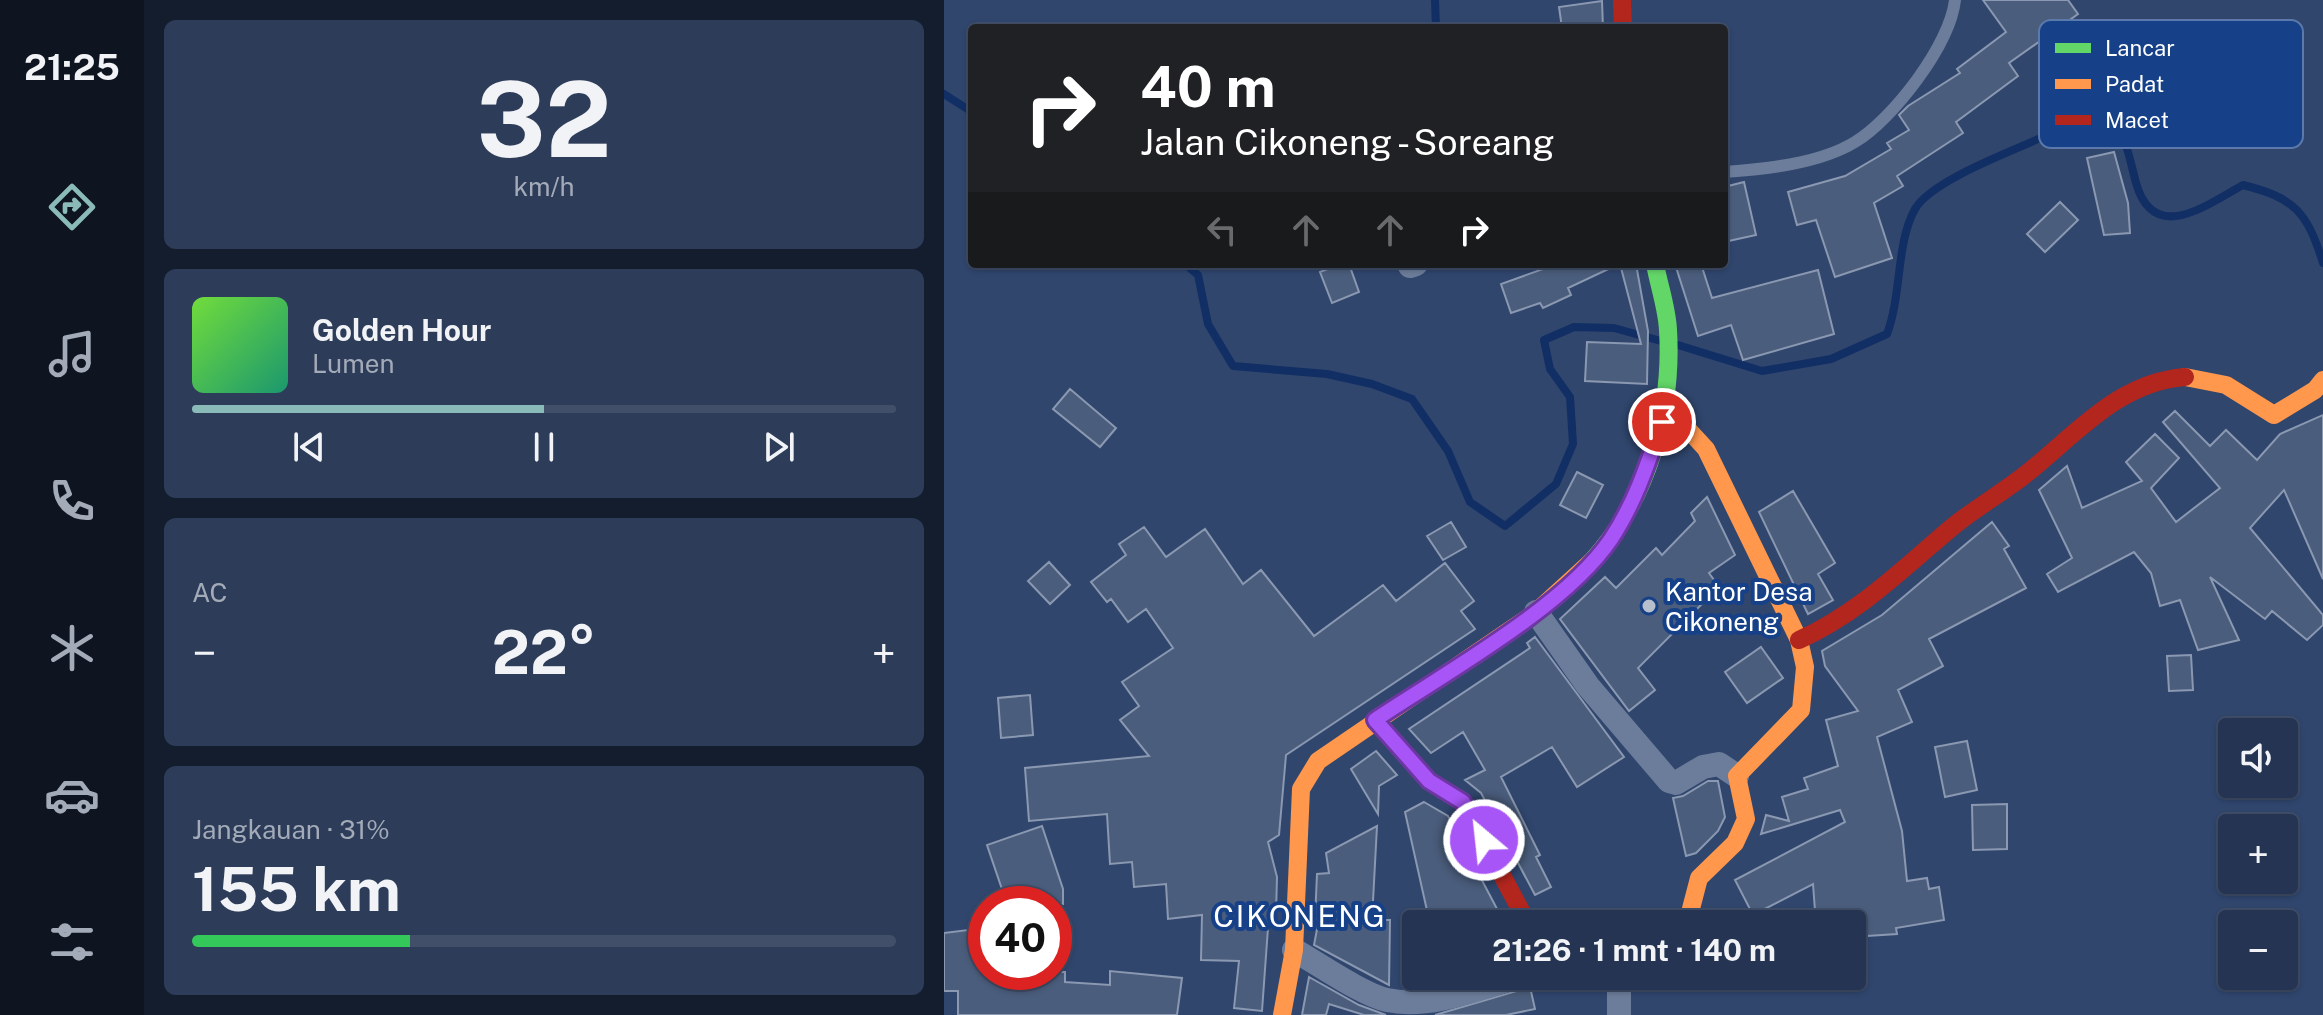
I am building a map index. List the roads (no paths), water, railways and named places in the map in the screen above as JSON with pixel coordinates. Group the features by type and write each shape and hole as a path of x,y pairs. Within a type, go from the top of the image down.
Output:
{"street":[{"path":"1622,0 1623,24"},
{"path":"1282,1015 1294,950 1301,789 1318,761 1536,612 1576,579 1609,542 1637,492 1662,422 1668,328 1656,268"},
{"path":"1799,640 1828,629 1863,605 1973,510 2029,472 2096,410 2116,400 2172,378 2196,377 2236,388 2274,415 2315,390 2323,380"},
{"path":"1662,422 1683,424 1706,449 1799,640 1805,667 1801,710 1737,776"},
{"path":"1536,612 1588,686 1669,781 1676,783 1703,767 1719,764 1737,776 1746,819 1735,843 1699,878 1691,910"},
{"path":"1375,720 1429,781 1463,802 1521,910"},
{"path":"1294,950 1384,999 1410,1002 1473,990"},
{"path":"1619,990 1619,1015"}],"lane":[{"path":"1728,171 1813,158 1856,142 1930,64 1953,18 1955,0"}],"waterway":[{"path":"1435,0 1436,24"},
{"path":"944,94 968,109"},
{"path":"1678,345 1762,371 1831,359 1887,334 1905,237 1915,209 1953,178 2039,138"},
{"path":"2127,148 2144,202 2155,213 2183,215 2243,185 2261,190 2287,202 2304,219 2323,263"},
{"path":"1190,268 1198,275 1208,324 1233,366 1327,374 1372,384 1412,399 1448,451 1470,502 1505,526 1556,484 1573,444 1570,397 1550,369 1544,340 1574,327 1614,328 1661,341"}],"place":[{"name":"Kantor Desa Cikoneng","path":"1649,606"}],"district":[{"name":"CIKONENG","path":"1300,916"}]}
